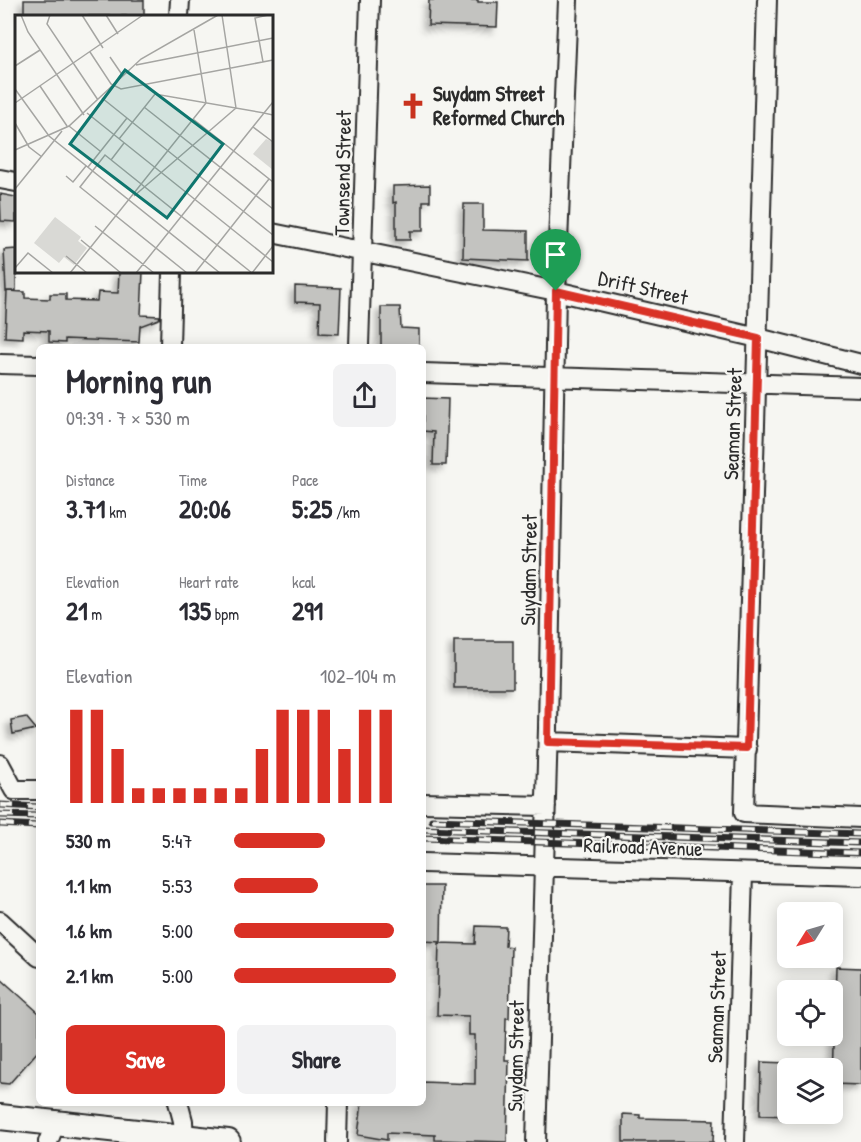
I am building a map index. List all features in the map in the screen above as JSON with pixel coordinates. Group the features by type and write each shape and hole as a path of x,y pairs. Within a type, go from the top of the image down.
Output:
{"main road":[{"path":"0,1117 51,1133 228,1142"}],"street":[{"path":"179,15 180,0"},
{"name":"Townsend Street","path":"359,344 370,0"},
{"name":"Suydam Street","path":"536,1142 548,742 556,291 568,0"},
{"name":"Seaman Street","path":"767,0 744,813 861,818"},
{"path":"0,179 15,182"},
{"name":"Drift Street","path":"273,233 556,291 861,364"},
{"path":"170,344 172,273"},
{"path":"0,364 36,365"},
{"path":"426,373 861,387"},
{"path":"548,742 747,748"},
{"path":"0,764 14,790 36,790"},
{"path":"426,803 546,806"},
{"name":"Railroad Avenue","path":"426,863 861,876"},
{"name":"Seaman Street","path":"735,1142 743,873"},
{"path":"0,921 36,954"},
{"path":"179,1106 183,1121 183,1139"},
{"path":"337,1142 338,1106"}],"building":[{"path":"24,0 144,0 144,15 24,15"},
{"path":"429,0 498,2 497,27 428,25"},
{"path":"430,185 430,201 423,201 423,231 410,231 410,240 396,240 396,202 393,203 393,186"},
{"path":"0,194 15,197 15,222 1,221"},
{"path":"464,204 483,204 483,230 528,231 528,261 463,258"},
{"path":"15,249 16,291 6,291 4,250"},
{"path":"119,273 143,273 141,315 160,316 159,319 140,326 139,342 65,339 65,343 49,342 49,331 23,330 23,338 5,337 7,291 25,292 25,298 50,299 50,294 66,294 66,300 97,301 98,292 118,293"},
{"path":"295,286 341,288 339,334 319,333 320,303 295,302"},
{"path":"381,307 400,307 401,328 419,329 419,344 381,344"},
{"path":"426,398 448,399 446,465 433,465 434,432 426,431"},
{"path":"454,641 513,641 513,688 454,688"},
{"path":"26,717 36,729 13,734 11,720"},
{"path":"426,886 442,886 441,942 426,941"},
{"path":"476,926 506,927 505,946 511,947 505,1060 509,1060 507,1142 435,1140 435,1135 387,1133 387,1140 358,1135 362,1106 426,1106 426,1082 475,1084 475,1035 469,1035 469,1016 437,1015 439,943 475,944"},
{"path":"836,968 861,968 861,1085 843,1084 843,1058 834,1058 834,1046 843,1046 843,980 836,980"},
{"path":"0,978 36,1010 36,1053 9,1084 0,1083"},
{"path":"761,1062 777,1063 777,1116 760,1115"},
{"path":"623,1114 640,1115 640,1118 714,1120 713,1142 623,1142"}],"railway":[{"path":"0,805 36,807"},
{"path":"0,815 36,816"},
{"path":"432,820 861,834"},
{"path":"0,824 36,826"},
{"path":"426,829 861,843"},
{"path":"426,838 861,853"}],"place":[{"name":"Suydam Street Reformed Church","path":"413,106"}],"route":[{"path":"556,291 758,338 747,748 548,742 556,291"}]}
